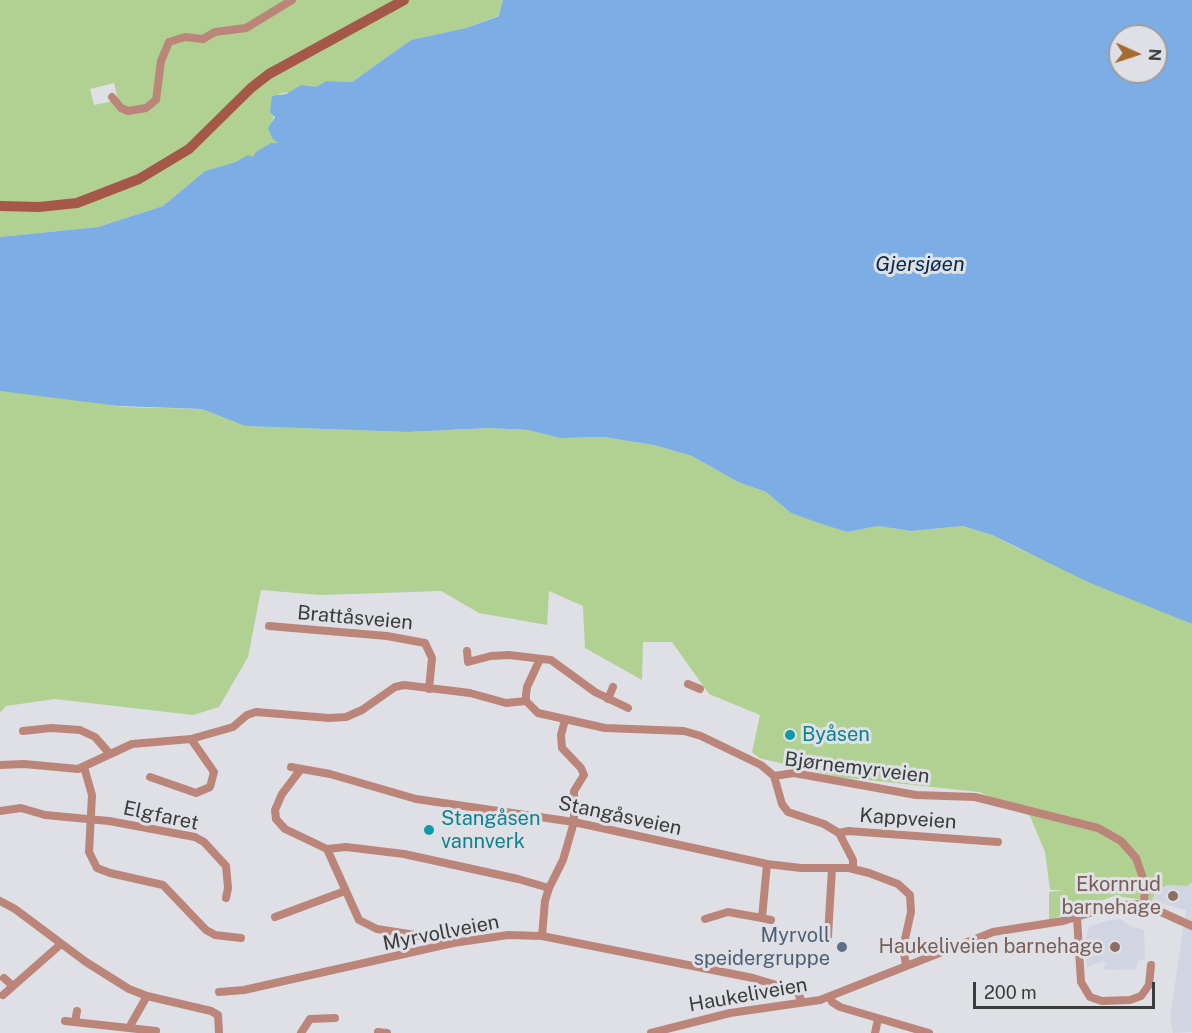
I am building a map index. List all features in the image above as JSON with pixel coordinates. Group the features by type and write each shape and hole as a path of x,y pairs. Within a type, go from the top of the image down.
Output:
{"main road":[{"path":"0,206 39,207 77,203 139,179 189,149 251,88 269,74 387,3 404,0"}],"street":[{"path":"112,97 121,108 128,111 154,104 162,57 169,42 184,37 203,39 215,32 246,28 292,0"},
{"path":"273,1 282,5"},
{"name":"Brattåsveien","path":"269,626 387,636 425,643 430,649 432,658 429,689"},
{"path":"467,651 468,663 499,655 540,658 555,662 577,680 628,708"},
{"path":"0,765 24,764 70,770 84,767 142,742 191,739 233,727 250,713 340,718 362,710 395,687 404,685 470,693 506,703 526,701 527,687 540,658"},
{"path":"688,684 700,688"},
{"path":"608,699 613,687"},
{"name":"Bjørnemyrveien","path":"526,701 538,713 605,728 692,733 761,765 774,776 789,772 910,795 975,797 1098,828 1121,841 1136,858 1145,884 1144,906"},
{"path":"542,936 549,888 563,860 574,822 574,791 584,775 581,768 562,748 561,735 565,720"},
{"path":"23,731 51,728 80,730 95,737 110,754"},
{"path":"150,777 196,793 210,787 214,777 213,767 191,739"},
{"path":"84,767 92,795 89,852 97,868 163,885 206,930 215,935 236,935"},
{"name":"Stangåsveien","path":"291,767 416,799 574,822 767,864 853,869 898,884 910,895 912,907 903,951 906,965"},
{"path":"301,769 279,800 275,810 276,819 285,829 327,849 346,847 404,854 549,888"},
{"name":"Kappveien","path":"774,776 782,804 788,812 824,824 839,833 848,831 998,842"},
{"name":"Elgfaret","path":"0,811 21,808 45,815 195,837 218,855 226,866 228,888"},
{"path":"839,833 853,860 853,869"},
{"path":"327,849 359,920 365,924 453,944"},
{"path":"762,918 767,864"},
{"path":"828,936 832,868"},
{"path":"226,897 228,888 238,892"},
{"path":"275,917 345,891"},
{"path":"0,901 24,915 114,980 147,996 211,1011 218,1015 219,1033"},
{"name":"Haukeliveien","path":"651,1033 711,1017 830,996 1001,930 1077,918 1118,905 1144,906 1168,913 1192,926"},
{"path":"705,919 729,912 771,920"},
{"path":"1077,918 1081,982 1092,998 1106,1001 1141,996 1149,985 1151,965"},
{"name":"Myrvollveien","path":"219,992 285,982 453,944 507,935 542,936 753,978 797,991 802,1002"},
{"path":"3,995 62,944"},
{"path":"4,978 13,986"},
{"path":"130,1026 147,996"},
{"path":"830,996 832,1002 840,1007 929,1033"},
{"path":"75,1022 77,1011"},
{"path":"301,1033 310,1019 335,1018"},
{"path":"875,1033 878,1019"},
{"path":"65,1021 130,1026 156,1031"},
{"path":"378,1032 387,1033"}],"shaded area":[{"path":"1192,882 1192,1032 1173,1033 1170,1018 1186,910 1152,901 1155,892 1167,885 1187,886"},
{"name":"Haukeliveien barnehage","path":"1120,919 1132,927 1144,930 1145,958 1137,962 1137,969 1107,970 1103,968 1106,964 1103,961 1087,967 1085,941 1089,927"}],"green space":[{"path":"0,0 503,0 500,15 466,28 411,40 352,82 326,81 316,87 279,94 270,130 278,143 271,144 252,158 205,171 163,206 98,227 0,237","holes":["114,83 118,100 94,105 90,89"]},
{"path":"0,391 60,396 123,407 202,409 245,426 407,432 490,428 528,430 560,438 603,437 654,445 692,456 738,482 766,492 791,513 847,532 878,526 911,531 963,526 992,535 1192,624 1192,882 1187,886 1167,885 1155,892 1152,901 1114,896 1049,920 1049,892 1064,890 1050,890 1045,852 1030,816 979,792 839,777 759,758 752,752 760,715 709,694 672,642 643,642 642,680 585,648 583,606 549,591 547,625 479,613 441,591 320,595 261,590 248,657 219,707 193,715 55,699 6,706 0,713"}],"water":[{"name":"Gjersjøen","path":"503,0 1192,0 1192,624 1088,582 992,535 963,526 911,531 878,526 847,532 819,523 791,513 766,492 738,482 692,456 654,445 603,437 560,438 528,430 490,428 407,432 245,426 202,409 119,406 0,391 0,237 98,227 163,206 205,171 236,162 248,155 253,157 256,152 271,143 278,143 273,139 268,128 275,117 270,112 272,96 286,94 301,85 316,87 326,81 352,82 411,40 466,28 499,16"}],"place":[{"name":"Byåsen","path":"790,735"},
{"name":"Stangåsen vannverk","path":"429,830"},
{"name":"Ekornrud barnehage","path":"1173,896"},
{"name":"Myrvoll speidergruppe","path":"842,947"},
{"name":"Haukeliveien barnehage","path":"1115,947"}]}
